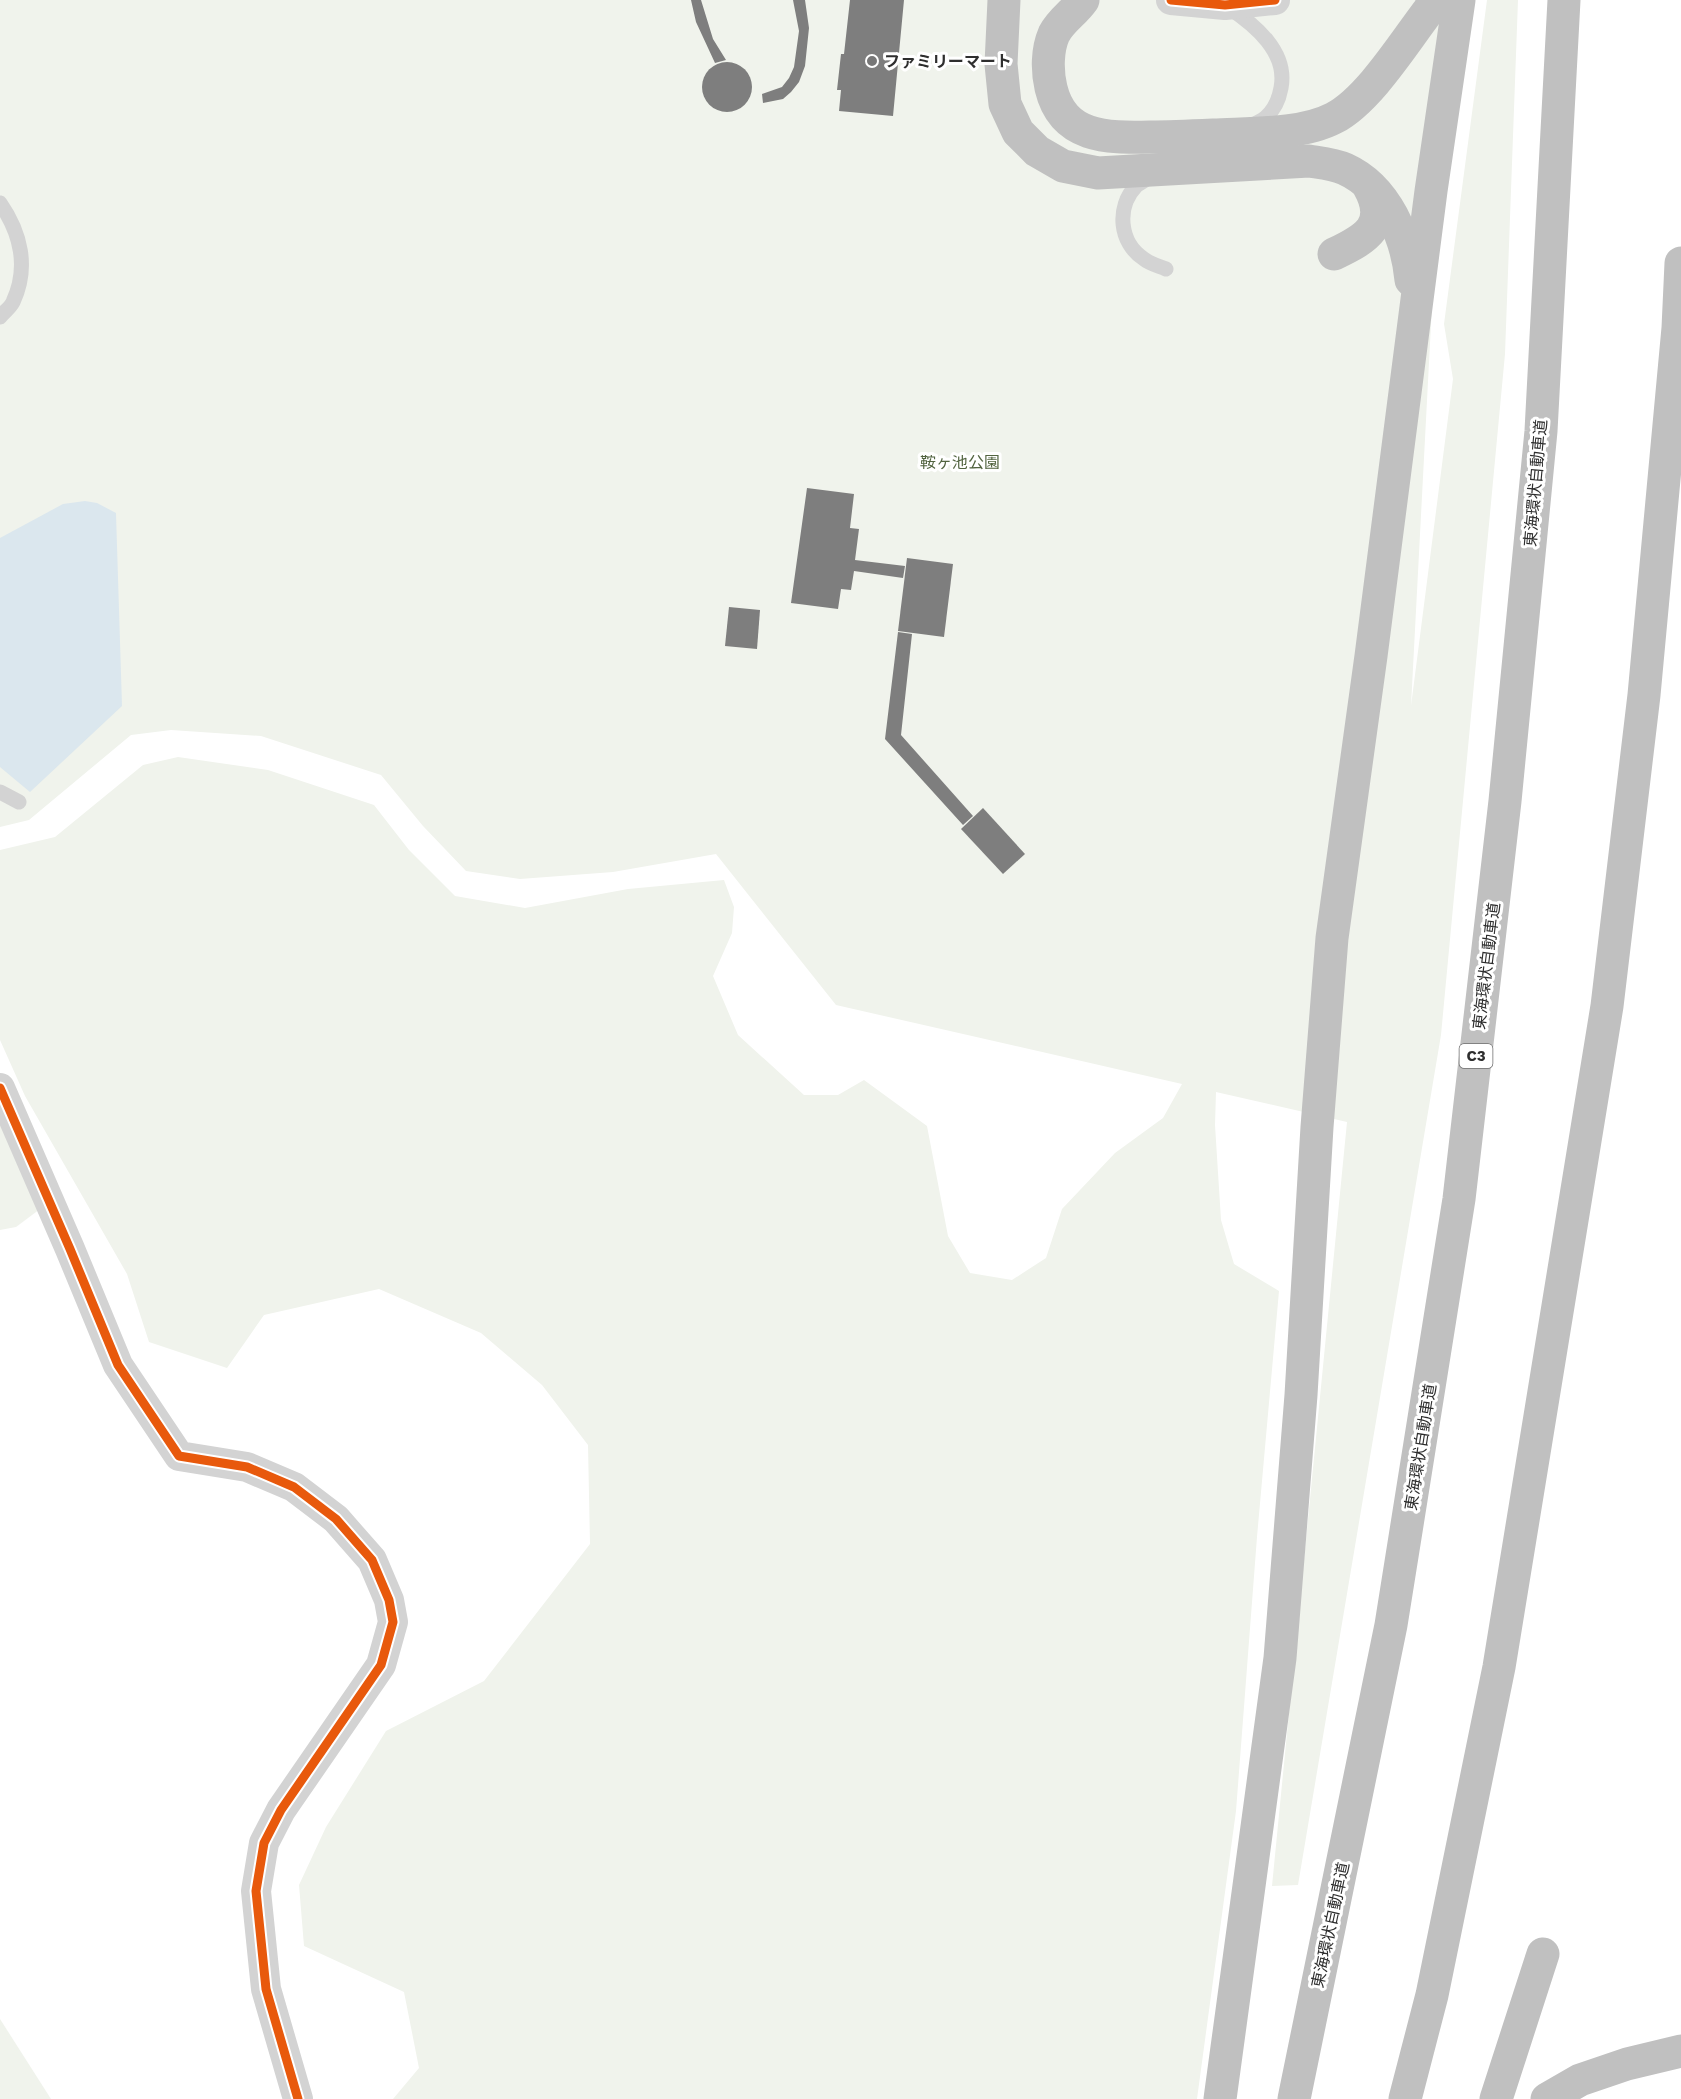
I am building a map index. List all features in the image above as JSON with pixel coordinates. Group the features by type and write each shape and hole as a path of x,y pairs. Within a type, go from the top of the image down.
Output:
{"highway":[{"path":"1004,0 1002,64 1005,104 1018,132 1037,151 1063,166 1098,173 1309,161 1330,164 1347,170 1382,198 1399,230 1409,259 1414,321"},
{"path":"1083,0 1065,18 1054,34 1048,75 1054,101 1067,120 1084,131 1114,138 1308,128 1335,118 1357,101 1378,76 1434,0"},
{"path":"1220,2099 1280,1658 1301,1395 1317,1128 1332,938 1459,0"},
{"name":"東海環状自動車道","path":"1294,2099 1391,1625 1459,1199 1505,801 1540,431 1564,0"},
{"path":"1334,254 1363,240 1376,221 1377,202 1367,184"},
{"path":"1406,2099 1432,1995 1499,1667 1607,1006 1644,695 1678,328 1681,263"},
{"path":"1496,2099 1543,1954"},
{"path":"1547,2099 1580,2080 1627,2064 1681,2050"}],"street":[{"path":"1171,0 1225,5 1275,0"},
{"path":"0,1088 118,1365 179,1456 247,1467 294,1486 336,1519 372,1560 389,1600 393,1622 381,1665 281,1810 264,1843 256,1891 266,1989 298,2099"}],"lane":[{"path":"1225,5 1249,22 1277,54 1283,77 1279,100 1267,116 1240,133"},
{"path":"1162,169 1137,185 1126,200 1122,222 1126,240 1143,259 1166,269"},
{"path":"0,204 12,220 22,249 19,279 12,303 0,317"},
{"path":"0,792 19,802"}],"green space":[{"name":"鞍ヶ池公園","path":"0,0 1448,0 1411,706 1453,379 1444,324 1487,0 1518,0 1505,354 1441,1035 1298,1885 1272,1886 1347,1122 1216,1092 1215,1125 1221,1220 1234,1264 1279,1291 1236,1811 1197,2099 393,2099 419,2068 404,1992 304,1946 299,1885 326,1827 386,1731 484,1681 590,1544 588,1445 542,1385 481,1333 379,1289 264,1315 227,1368 149,1342 127,1274 25,1096 0,1040 0,850 55,837 143,765 178,757 268,770 374,805 409,850 455,896 525,908 628,889 724,880 734,907 732,933 713,976 738,1035 804,1095 838,1095 864,1080 927,1126 948,1236 970,1273 1012,1280 1046,1258 1062,1209 1115,1153 1163,1118 1182,1084 836,1005 716,854 613,872 520,879 466,871 423,826 381,775 261,736 171,730 131,735 29,820 0,827"},
{"path":"0,1106 44,1206 16,1227 0,1230"},
{"path":"0,2019 51,2099 0,2099"}],"shaded area":[{"path":"85,501 97,503 116,513 122,706 30,792 0,767 0,538 63,504"}],"building":[{"path":"691,0 701,0 713,39 726,60 715,63 696,22"},
{"path":"793,0 805,0 809,28 805,66 799,82 791,92 783,99 763,103 762,94 782,87 794,67 799,31"},
{"path":"850,0 904,0 893,116 839,111 841,90 837,90"},
{"path":"722,62 732,62 745,69 752,82 752,92 745,105 732,112 722,112 713,108 706,101 702,92 702,82 706,73 713,66"},
{"path":"807,488 854,494 850,528 859,529 855,560 905,566 903,578 854,571 851,590 841,589 838,609 791,603"},
{"path":"907,558 953,564 944,637 898,631"},
{"path":"729,607 760,610 757,649 725,646"},
{"path":"898,632 912,634 901,735 973,816 963,825 885,739"},
{"path":"983,808 1025,854 1003,874 961,829"}],"cycle path":[{"path":"1171,0 1225,5 1275,0"},
{"path":"0,1088 118,1365 179,1456 247,1467 294,1487 336,1519 372,1560 389,1600 393,1622 381,1665 281,1810 264,1843 256,1891 266,1989 298,2099"}],"place":[{"name":"ファミリーマート","path":"872,61"}]}
